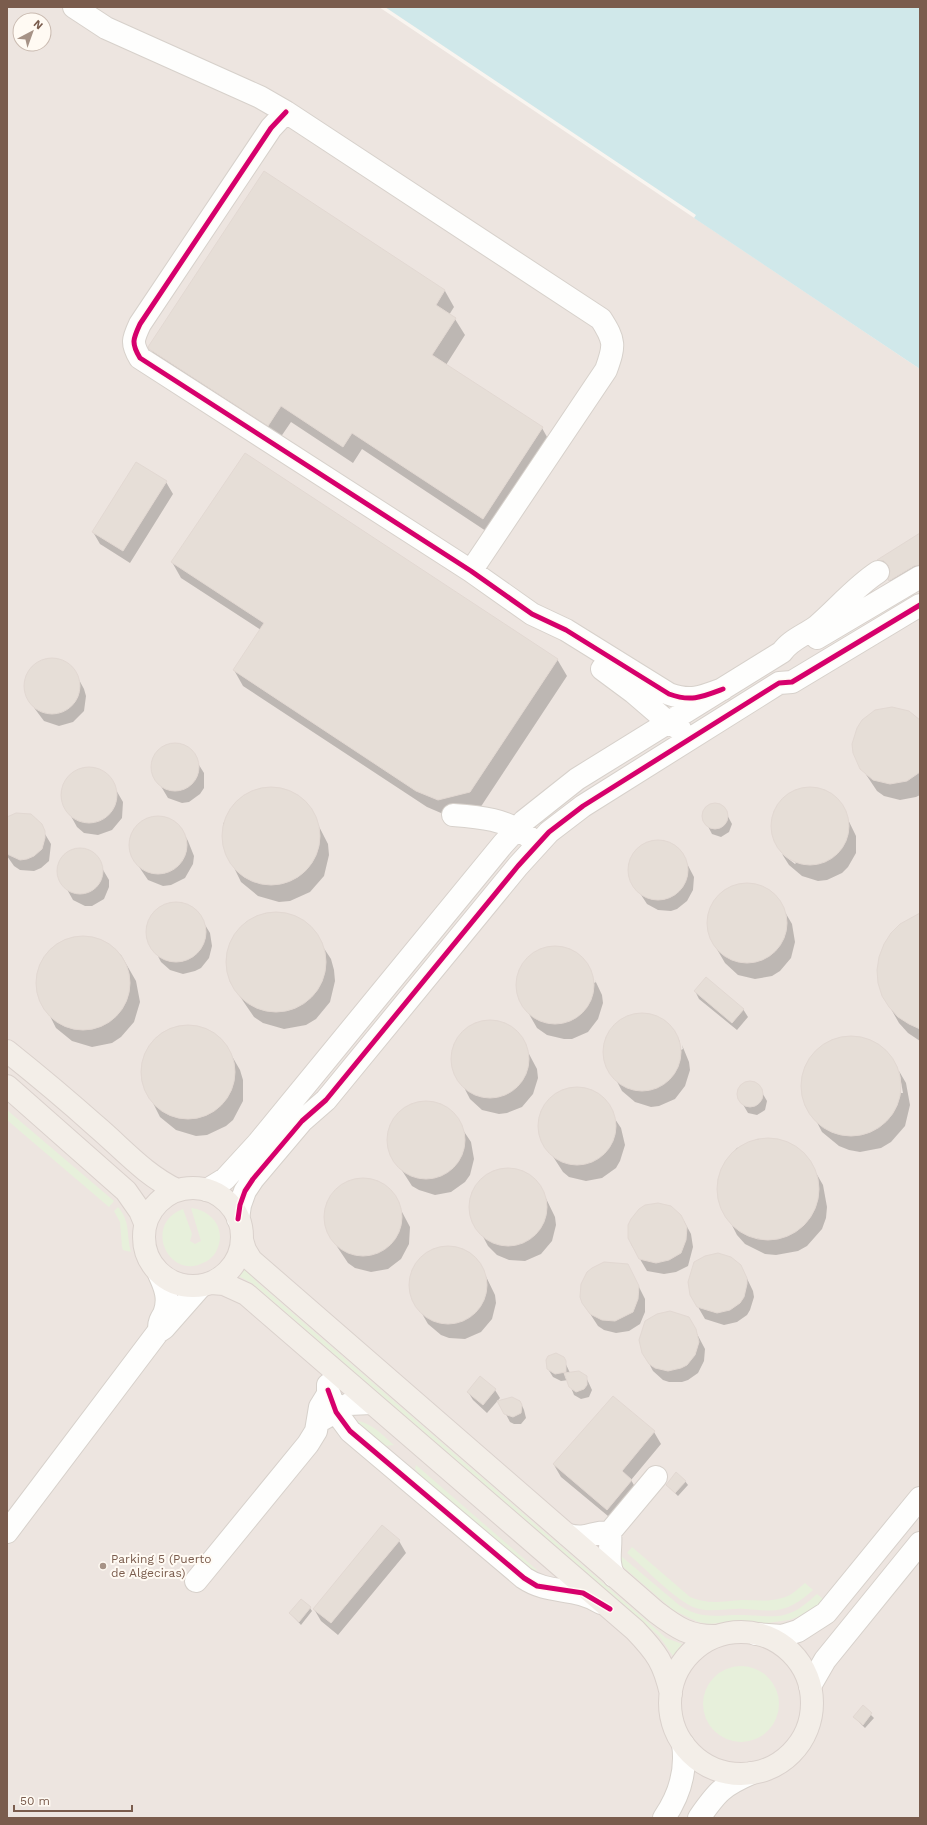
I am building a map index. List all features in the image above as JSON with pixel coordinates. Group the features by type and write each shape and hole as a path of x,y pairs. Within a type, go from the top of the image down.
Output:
{"main road":[{"path":"7,1051 95,1124 151,1174 164,1184 177,1190"},
{"path":"7,1086 116,1181 134,1201 145,1223"},
{"path":"196,1188 207,1190 226,1201 238,1218 245,1250 252,1260 614,1576 672,1624 688,1634 703,1637 730,1633 756,1634 774,1641 790,1653 802,1668 810,1686 811,1712 804,1737 796,1748 777,1765 752,1773 739,1774 714,1768 697,1758 683,1744 672,1720 671,1694 666,1672 651,1647 610,1609 246,1294 224,1284 189,1286 178,1284 159,1274 149,1260 144,1245 145,1223 149,1213 164,1196 177,1190 196,1188"},
{"path":"206,1284 229,1270 238,1256 242,1240"},
{"path":"671,1694 678,1670 686,1659 706,1642 717,1636"}],"street":[{"path":"74,7 106,28 260,97 286,112 601,319 612,336 612,353 606,370 471,571"},
{"path":"286,112 272,128 140,324 133,338 134,348 140,358 471,571 532,614 548,620 572,633 624,675 672,704 686,728"},
{"path":"624,675 681,699 695,699 723,689 782,652 786,646 811,631 865,581 881,577 871,594 813,654 786,671 779,683"},
{"path":"782,652 791,654 920,577"},
{"path":"207,1190 225,1179 254,1148 517,829 554,796 577,779 649,735 686,728 779,683 792,682 920,605"},
{"path":"624,675 629,696 641,715 649,735"},
{"path":"238,1218 240,1205 245,1191 253,1179 302,1122 326,1100 537,845 558,825 686,728 723,689"},
{"path":"453,815 497,820 517,829 537,845"},
{"path":"158,1332 159,1322 164,1313 167,1297 166,1288 159,1274"},
{"path":"7,1532 158,1332 164,1328 206,1284"},
{"path":"317,1357 326,1370 328,1390 325,1401 320,1407 327,1416 350,1431 524,1578 537,1586 583,1593 610,1609"},
{"path":"196,1581 308,1444 327,1416 349,1404 372,1403"},
{"path":"614,1576 609,1562 612,1544 610,1532 656,1477"},
{"path":"756,1634 782,1636 798,1631 826,1613 920,1498"},
{"path":"568,1535 579,1538 590,1536 598,1531 610,1532"},
{"path":"810,1686 825,1660 920,1543"},
{"path":"664,1818 673,1804 680,1786 685,1758 683,1744"},
{"path":"699,1818 722,1789 730,1782 752,1773"}],"shaded area":[{"path":"7,7 379,7 920,369 920,1818 7,1818"}],"green space":[{"path":"7,1110 114,1201 109,1207 7,1120"},
{"path":"118,1207 127,1223 131,1252 123,1250 122,1247 120,1222 114,1211"},
{"path":"191,1208 204,1212 214,1220 220,1237 216,1252 212,1257 208,1261 192,1266 181,1264 171,1258 165,1249 162,1238 164,1226 171,1216 183,1209 192,1234 190,1241 195,1244 201,1241"},
{"path":"245,1269 257,1282 666,1638 682,1644 673,1656 659,1636 253,1284 239,1276"},
{"path":"350,1420 363,1422 369,1425 394,1445 385,1446 365,1428"},
{"path":"416,1465 537,1570 533,1574 428,1483 415,1469"},
{"path":"632,1547 690,1597 703,1601 772,1600 788,1596 805,1583 813,1590 795,1604 776,1610 698,1609 676,1597 627,1553"},
{"path":"621,1556 679,1605 703,1615 779,1616 789,1614 798,1609 817,1594 823,1599 815,1608 806,1614 789,1620 760,1624 738,1621 709,1624 698,1622 673,1610 621,1565"},
{"path":"741,1666 755,1669 768,1677 776,1690 779,1704 776,1718 768,1731 755,1739 741,1742 727,1739 714,1731 706,1718 703,1704 706,1690 714,1677 727,1669"}],"water":[{"path":"385,7 920,7 920,369 694,218 696,215"}],"building":[{"path":"264,171 445,290 436,305 456,318 432,355 543,427 483,519 352,433 343,447 281,406 268,426 149,349 148,347"},
{"path":"245,453 558,659 470,792 438,800 416,791 233,670 264,623 171,562"},
{"path":"136,462 167,481 123,551 92,532"},
{"path":"920,533 920,565 914,566 889,581 890,571 888,565 884,561 877,560"},
{"path":"52,658 63,660 72,666 78,675 80,686 78,697 72,706 63,712 52,714 41,712 32,706 26,697 24,686 26,675 32,666 41,660"},
{"path":"892,707 909,711 920,720 920,772 907,781 890,784 873,780 860,769 853,753 852,744 857,728 862,720 875,710"},
{"path":"175,743 184,745 192,750 197,758 199,767 197,776 192,784 184,789 175,791 166,789 158,784 153,776 151,767 153,758 158,750 166,745"},
{"path":"83,767 95,767 105,771 113,779 117,789 117,801 113,811 105,819 95,823 83,823 73,819 65,811 61,801 61,789 65,779 73,771"},
{"path":"271,787 290,790 306,801 317,817 320,836 317,855 306,871 290,882 271,885 252,882 236,871 225,855 222,836 225,817 236,801 252,790"},
{"path":"810,787 825,790 837,799 846,811 849,826 846,841 837,853 825,862 810,865 795,862 783,853 774,841 771,826 774,811 783,799 795,790"},
{"path":"715,803 724,807 728,816 724,825 715,829 706,825 702,816 706,807"},
{"path":"16,813 31,814 42,824 45,831 42,849 34,856 27,859 20,860 7,854 7,817"},
{"path":"158,816 169,818 182,829 185,834 187,845 185,856 174,869 169,872 158,874 147,872 134,861 131,856 129,845 131,834 142,821 147,818"},
{"path":"658,840 674,845 679,849 683,854 688,870 683,886 679,891 674,895 658,900 642,895 637,891 633,886 628,870 633,854 637,849 642,845"},
{"path":"80,848 93,852 99,858 103,871 99,884 93,890 80,894 67,890 61,884 57,871 61,858 67,852"},
{"path":"747,883 762,886 775,895 784,908 787,923 784,938 775,951 762,960 747,963 732,960 719,951 710,938 707,923 710,908 719,895 732,886"},
{"path":"176,902 192,907 197,911 201,916 206,932 201,948 197,953 192,957 176,962 160,957 155,953 151,948 146,932 151,916 155,911 160,907"},
{"path":"266,912 286,912 295,915 312,926 323,943 326,952 326,972 323,981 312,998 295,1009 286,1012 266,1012 248,1004 240,998 234,990 226,972 226,952 234,934 240,926 248,920"},
{"path":"920,913 920,1029 898,1017 889,1007 882,996 878,983 877,970 879,957 884,944 891,933 900,924"},
{"path":"74,936 92,936 101,939 117,949 127,965 130,974 130,992 127,1001 117,1017 101,1027 92,1030 74,1030 65,1027 49,1017 39,1001 36,992 36,974 39,965 49,949 65,939"},
{"path":"555,946 570,949 582,958 591,970 594,985 591,1000 582,1012 570,1021 555,1024 540,1021 528,1012 519,1000 516,985 519,970 528,958 540,949"},
{"path":"706,977 744,1009 732,1023 694,991"},
{"path":"642,1013 657,1016 669,1025 678,1037 681,1052 678,1067 669,1079 657,1088 642,1091 627,1088 615,1079 606,1067 603,1052 606,1037 615,1025 627,1016"},
{"path":"490,1020 505,1023 517,1032 526,1044 529,1059 526,1074 517,1086 505,1095 490,1098 475,1095 463,1086 454,1074 451,1059 454,1044 463,1032 475,1023"},
{"path":"179,1025 197,1025 206,1028 222,1038 232,1054 235,1063 235,1081 232,1090 222,1106 206,1116 197,1119 179,1119 170,1116 154,1106 144,1090 141,1081 141,1063 144,1054 154,1038 170,1028"},
{"path":"851,1036 870,1040 886,1051 897,1067 901,1086 897,1105 886,1121 870,1132 851,1136 832,1132 816,1121 805,1105 801,1086 805,1067 816,1051 832,1040"},
{"path":"750,1081 759,1085 763,1094 759,1103 750,1107 741,1103 737,1094 741,1085"},
{"path":"577,1087 592,1090 604,1099 613,1111 616,1126 613,1141 604,1153 592,1162 577,1165 562,1162 550,1153 541,1141 538,1126 541,1111 550,1099 562,1090"},
{"path":"426,1101 441,1104 453,1113 462,1125 465,1140 462,1155 453,1167 441,1176 426,1179 411,1176 399,1167 390,1155 387,1140 390,1125 399,1113 411,1104"},
{"path":"768,1138 787,1142 804,1153 815,1170 819,1189 815,1208 804,1225 787,1236 768,1240 749,1236 732,1225 721,1208 717,1189 721,1170 732,1153 749,1142"},
{"path":"508,1168 523,1171 535,1180 544,1192 547,1207 544,1222 535,1234 523,1243 508,1246 493,1243 481,1234 472,1222 469,1207 472,1192 481,1180 493,1171"},
{"path":"363,1178 378,1181 390,1190 399,1202 402,1217 399,1232 390,1244 378,1253 363,1256 348,1253 336,1244 327,1232 324,1217 327,1202 336,1190 348,1181"},
{"path":"658,1203 671,1206 681,1215 687,1227 686,1240 681,1253 669,1260 656,1263 639,1259 628,1238 628,1225 639,1209 645,1205"},
{"path":"448,1246 463,1249 475,1258 484,1270 487,1285 484,1300 475,1312 463,1321 448,1324 433,1321 421,1312 412,1300 409,1285 412,1270 421,1258 433,1249"},
{"path":"718,1253 731,1257 741,1265 747,1278 747,1284 744,1297 740,1303 730,1310 717,1313 697,1307 690,1295 688,1282 694,1262 705,1256"},
{"path":"604,1262 628,1264 639,1286 638,1299 633,1312 615,1321 602,1320 590,1314 582,1303 580,1297 581,1284 587,1272"},
{"path":"670,1311 689,1317 696,1329 699,1342 695,1355 687,1365 668,1371 655,1368 649,1364 642,1353 639,1340 645,1321 657,1314"},
{"path":"556,1353 564,1357 566,1361 566,1372 555,1374 547,1369 546,1360 548,1356"},
{"path":"579,1371 587,1376 587,1385 584,1389 576,1392 569,1387 564,1373"},
{"path":"480,1376 496,1389 483,1405 467,1392"},
{"path":"613,1396 655,1431 622,1471 632,1480 607,1510 553,1464"},
{"path":"512,1397 520,1401 522,1405 521,1413 513,1417 504,1414 497,1401"},
{"path":"676,1472 686,1481 675,1493 666,1485"},
{"path":"382,1525 400,1540 331,1623 313,1609"},
{"path":"301,1599 311,1607 299,1622 289,1613"},
{"path":"863,1705 872,1713 863,1725 853,1717"}],"cycle path":[{"path":"286,112 271,128 140,324 134,341 135,348 140,358 471,571 532,614 566,630 669,694 684,698 696,698 723,689"},
{"path":"238,1219 240,1205 245,1191 253,1179 302,1121 326,1100 518,866 549,832 583,806 779,683 792,682 920,605"},
{"path":"328,1390 336,1412 350,1431 524,1578 537,1586 583,1593 610,1609"}],"place":[{"name":"Parking 5 (Puerto de Algeciras)","path":"103,1566"}]}
